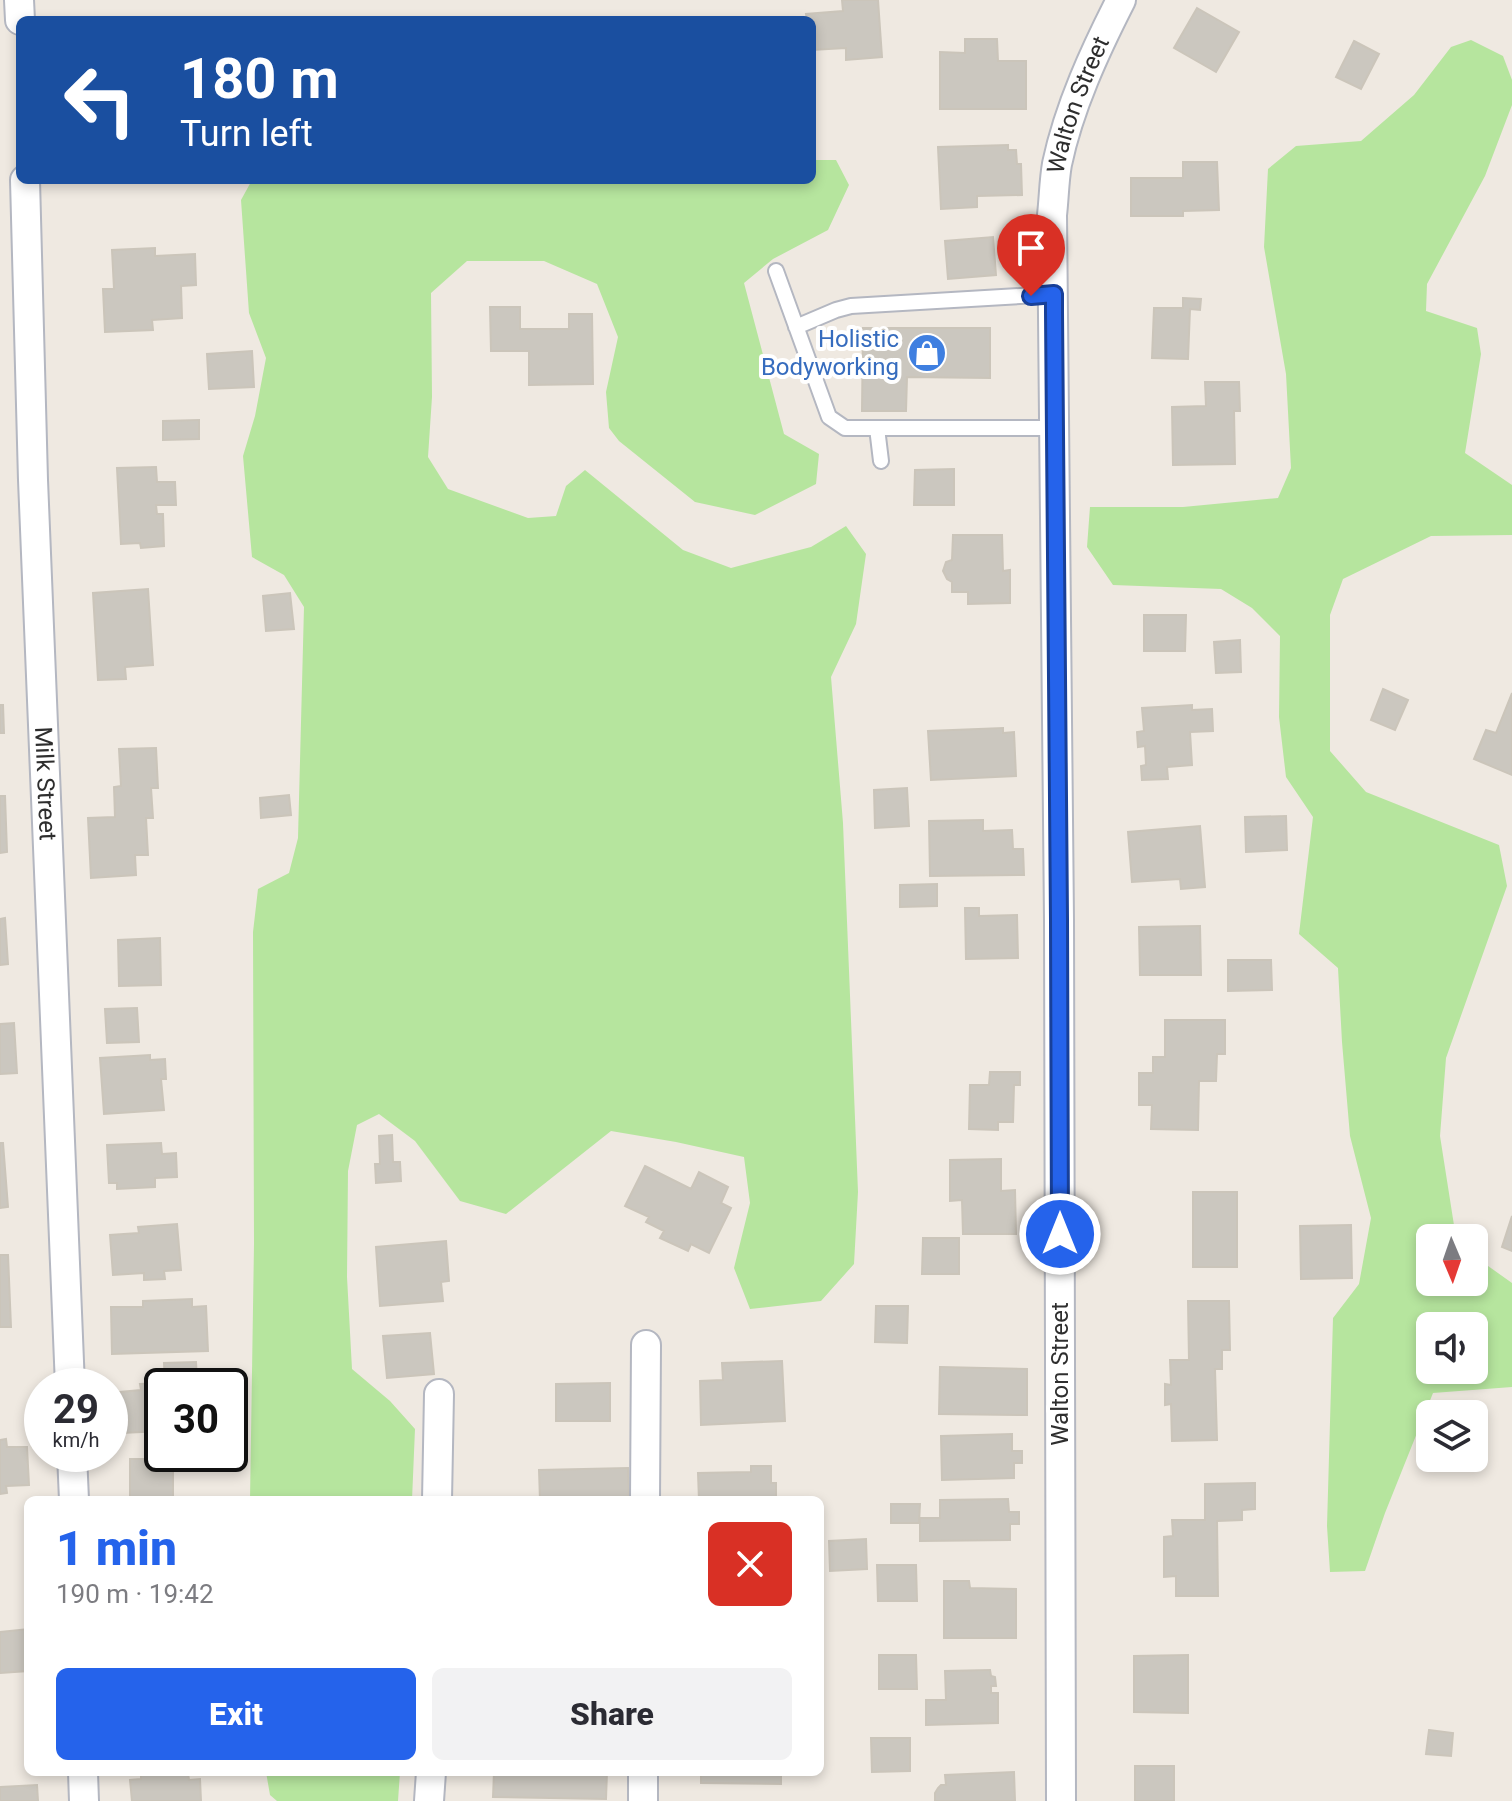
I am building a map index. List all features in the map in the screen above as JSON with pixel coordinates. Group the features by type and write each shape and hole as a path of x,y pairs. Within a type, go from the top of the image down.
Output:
{"street":[{"name":"Walton Street","path":"1061,1801 1059,920 1052,215 1057,166 1070,121 1097,50 1121,0"},
{"name":"Milk Street","path":"25,184 33,480 69,1368"},
{"path":"645,1496 646,1345"},
{"path":"437,1496 439,1394"},
{"path":"73,1472 74,1496"},
{"path":"83,1776 84,1801"},
{"path":"429,1801 431,1776"},
{"path":"643,1776 643,1801"}],"lane":[{"path":"776,271 829,417 845,428 1056,428"},
{"path":"796,327 851,306 1054,294"},
{"path":"877,428 881,461"}],"green space":[{"path":"1471,40 1503,56 1512,80 1512,105 1485,176 1427,284 1426,311 1477,328 1481,354 1465,453 1512,485 1512,535 1431,536 1343,579 1330,615 1330,751 1366,792 1499,845 1507,886 1446,1058 1440,1136 1454,1224 1416,1224 1416,1296 1488,1296 1488,1266 1512,1283 1512,1387 1433,1393 1430,1400 1416,1400 1416,1436 1365,1571 1330,1572 1327,1526 1333,1318 1359,1284 1371,1218 1350,1136 1338,968 1299,934 1313,817 1286,777 1279,717 1280,636 1252,608 1221,589 1113,585 1087,547 1090,507 1183,507 1278,498 1291,468 1286,374 1264,247 1268,169 1296,146 1361,141 1414,95 1451,47"},
{"path":"816,160 836,160 849,185 828,230 773,259 744,283 784,434 819,454 816,484 755,515 695,502 619,441 609,428 606,392 618,337 597,284 544,261 467,261 431,293 432,397 428,457 448,489 528,518 556,516 566,486 585,470 683,550 731,568 811,547 846,526 866,554 856,624 831,677 843,823 858,1192 854,1264 821,1301 750,1309 734,1268 750,1203 744,1157 611,1131 506,1214 460,1201 415,1141 379,1114 357,1125 348,1171 347,1277 352,1369 390,1401 415,1429 412,1496 250,1496 254,1244 253,932 258,889 289,873 298,838 304,607 284,575 252,557 243,456 255,416 266,358 249,313 241,200 250,184 816,184"},
{"path":"267,1776 400,1776 398,1801 277,1801 270,1795"}],"building":[{"path":"842,0 878,0 882,57 846,60 846,48 816,50 816,16 806,14 843,11"},
{"path":"1197,8 1239,32 1216,72 1174,48"},
{"path":"965,39 997,39 998,61 1026,61 1026,109 940,109 940,52 965,53"},
{"path":"1354,41 1379,54 1361,89 1336,77"},
{"path":"1008,145 1008,150 1016,150 1017,164 1021,164 1022,195 977,196 977,207 941,209 938,147"},
{"path":"1183,162 1217,162 1219,210 1183,211 1183,216 1131,216 1131,178 1183,178"},
{"path":"993,237 996,275 948,279 945,241"},
{"path":"155,248 155,256 195,254 196,285 181,286 182,318 152,320 153,330 105,332 103,289 114,289 112,250"},
{"path":"1183,298 1201,299 1200,310 1190,309 1188,359 1152,358 1154,308 1183,308"},
{"path":"490,307 520,307 520,329 569,329 569,314 592,314 593,384 529,385 529,351 491,351"},
{"name":"Holistic Bodyworking","path":"863,328 990,328 990,378 907,377 906,411 862,411"},
{"path":"252,351 254,387 209,389 207,354"},
{"path":"1205,382 1239,382 1240,411 1234,411 1235,464 1173,465 1172,407 1206,406"},
{"path":"199,420 199,439 163,440 163,421"},
{"path":"156,467 157,482 175,482 176,505 156,505 157,514 163,514 164,546 141,548 140,543 121,544 117,468"},
{"path":"954,469 954,505 914,505 915,470"},
{"path":"953,535 1002,535 1003,571 1010,570 1010,603 968,604 968,592 952,592 952,582 943,571 946,562 952,560"},
{"path":"148,589 153,665 125,667 126,679 98,680 93,593"},
{"path":"290,593 294,629 266,631 263,596"},
{"path":"1144,615 1186,615 1185,651 1144,651"},
{"path":"1240,640 1241,672 1216,673 1214,642"},
{"path":"1383,689 1408,700 1395,730 1371,720"},
{"path":"1512,693 1512,775 1474,759 1486,730 1496,733"},
{"path":"0,705 3,705 4,733 0,733"},
{"path":"1192,705 1192,710 1212,709 1213,731 1190,732 1192,765 1167,767 1168,779 1142,780 1141,766 1146,765 1145,746 1138,747 1137,732 1144,731 1142,708"},
{"path":"1003,728 1003,733 1014,732 1016,776 931,780 928,731"},
{"path":"156,748 158,788 151,788 153,818 146,818 148,855 135,855 136,875 91,878 88,818 115,817 114,787 121,786 119,749"},
{"path":"907,788 909,826 875,828 874,790"},
{"path":"289,795 291,815 261,818 260,798"},
{"path":"0,796 5,796 7,852 0,853"},
{"path":"1286,816 1287,850 1246,852 1245,817"},
{"path":"983,820 983,831 1012,830 1013,849 1023,849 1024,875 930,876 929,821"},
{"path":"1200,826 1205,887 1181,889 1180,879 1132,882 1128,832"},
{"path":"937,884 937,906 900,907 900,885"},
{"path":"965,908 979,908 979,916 1017,915 1018,958 966,959"},
{"path":"5,918 8,964 0,965 0,919"},
{"path":"1200,926 1201,975 1140,975 1139,927"},
{"path":"160,938 161,985 119,986 118,940"},
{"path":"1228,960 1271,960 1272,990 1228,991"},
{"path":"137,1008 139,1042 107,1043 105,1009"},
{"path":"1165,1020 1225,1020 1225,1054 1217,1054 1216,1081 1199,1081 1198,1130 1151,1129 1152,1105 1139,1105 1139,1073 1153,1073 1153,1057 1165,1057"},
{"path":"14,1023 17,1073 0,1074 0,1024"},
{"path":"150,1055 150,1060 165,1059 166,1079 161,1079 164,1110 104,1114 100,1058"},
{"path":"990,1072 1020,1072 1020,1085 1014,1085 1013,1122 998,1122 998,1130 969,1129 970,1085 989,1085"},
{"path":"392,1135 393,1162 400,1162 401,1181 376,1183 375,1164 380,1164 379,1136"},
{"path":"0,1143 3,1143 8,1207 0,1208"},
{"path":"161,1143 162,1154 176,1153 177,1177 155,1178 155,1187 117,1189 117,1183 109,1183 107,1145"},
{"path":"1001,1159 1001,1191 1015,1190 1016,1234 963,1234 962,1200 950,1201 950,1160"},
{"path":"645,1166 691,1189 699,1172 728,1187 721,1203 731,1208 709,1253 691,1244 688,1251 660,1238 664,1231 646,1222 649,1217 625,1206"},
{"path":"1193,1192 1237,1192 1237,1267 1193,1267"},
{"path":"1512,1216 1512,1251 1502,1247"},
{"path":"177,1224 181,1270 164,1271 165,1279 144,1280 144,1273 113,1275 110,1235 139,1233 138,1227"},
{"path":"1351,1225 1352,1278 1301,1279 1300,1226"},
{"path":"923,1238 959,1238 959,1274 922,1274"},
{"path":"446,1241 449,1281 441,1282 443,1301 380,1306 376,1247"},
{"path":"0,1255 8,1255 11,1327 0,1327"},
{"path":"192,1299 192,1307 206,1306 208,1351 112,1354 111,1307 143,1307 143,1301"},
{"path":"1188,1301 1229,1301 1230,1350 1222,1350 1222,1369 1215,1369 1217,1440 1172,1441 1171,1404 1165,1405 1165,1384 1171,1385 1170,1360 1189,1360"},
{"path":"876,1306 908,1306 907,1343 875,1342"},
{"path":"430,1333 434,1374 387,1378 383,1336"},
{"path":"782,1361 785,1421 701,1425 700,1381 723,1380 722,1363"},
{"path":"196,1362 196,1368 164,1368 164,1363"},
{"path":"940,1367 1027,1369 1027,1415 939,1414"},
{"path":"610,1383 610,1421 556,1421 556,1384"},
{"path":"140,1384 144,1384 144,1432 128,1433 128,1391 141,1390"},
{"path":"1012,1434 1012,1451 1022,1451 1022,1463 1014,1463 1014,1478 942,1480 941,1436"},
{"path":"6,1439 7,1447 24,1447 24,1472 28,1472 29,1485 6,1486 7,1493 0,1494 0,1440"},
{"path":"130,1459 144,1459 144,1472 173,1472 173,1496 130,1496"},
{"path":"751,1466 771,1466 771,1483 776,1483 776,1496 699,1496 698,1473 751,1472"},
{"path":"628,1468 629,1496 540,1496 539,1470"},
{"path":"1255,1483 1255,1509 1242,1510 1242,1520 1217,1521 1218,1596 1176,1596 1176,1576 1164,1577 1164,1537 1173,1536 1172,1520 1205,1520 1205,1484"},
{"path":"1008,1499 1009,1512 1019,1512 1019,1524 1010,1524 1010,1540 920,1541 920,1518 940,1518 940,1500"},
{"path":"891,1504 920,1504 919,1523 891,1523"},
{"path":"866,1539 867,1569 830,1571 829,1541"},
{"path":"877,1565 916,1565 917,1601 878,1601"},
{"path":"944,1581 969,1581 970,1588 1016,1589 1016,1638 944,1638"},
{"path":"24,1629 24,1671 0,1673 0,1632"},
{"path":"879,1655 916,1655 917,1689 879,1689"},
{"path":"1188,1655 1188,1713 1134,1712 1134,1656"},
{"path":"990,1670 996,1686 991,1686 991,1693 998,1693 998,1723 926,1725 926,1700 946,1700 945,1671"},
{"path":"1429,1730 1453,1733 1451,1756 1426,1754"},
{"path":"871,1738 910,1738 910,1771 872,1772"},
{"path":"1135,1766 1174,1766 1174,1801 1135,1801"},
{"path":"1014,1772 1015,1801 935,1801 938,1788 946,1785 945,1775"},
{"path":"141,1776 188,1776 189,1780 200,1779 201,1801 132,1801 130,1780 141,1779"},
{"path":"494,1776 607,1776 606,1799 493,1797"},
{"path":"701,1776 781,1776 781,1784 701,1783"},
{"path":"37,1785 38,1801 0,1801 0,1787"}],"place":[{"name":"Holistic Bodyworking","path":"927,353"}],"route":[{"path":"1031,296 1054,294 1060,1234"}]}
